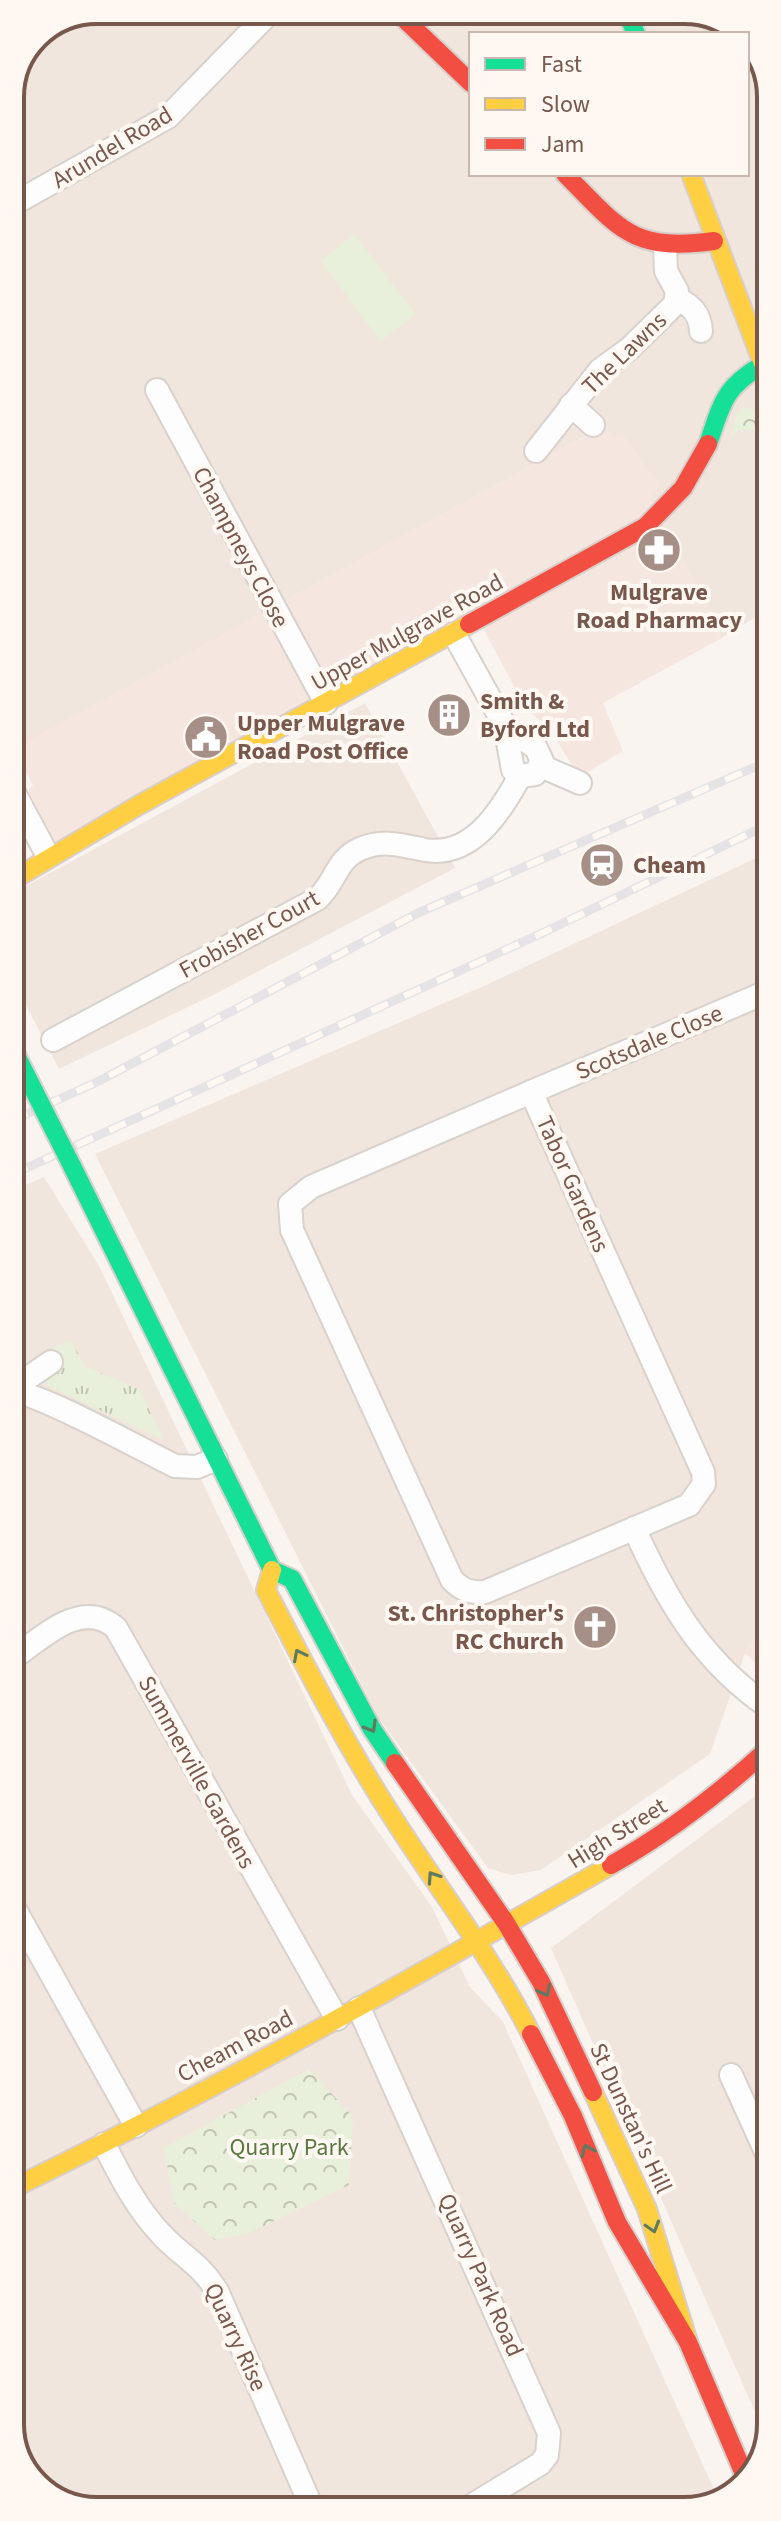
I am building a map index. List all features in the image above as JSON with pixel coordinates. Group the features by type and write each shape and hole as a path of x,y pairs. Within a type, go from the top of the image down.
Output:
{"main road":[{"path":"410,24 469,81"},
{"path":"567,176 642,244 665,247 714,241"},
{"path":"692,176 757,354"},
{"name":"Upper Mulgrave Road","path":"24,872 48,856 623,542 666,511 702,459 729,387 757,375"},
{"path":"24,1071 272,1570"},
{"name":"St Dunstan's Hill","path":"688,2342 617,2222 573,2116 505,1983 396,1823 340,1732 266,1590 272,1570 292,1579 372,1729 506,1923 541,1982 647,2209 688,2342 742,2468"},
{"name":"High Street","path":"478,1942 506,1923 661,1837 719,1794 757,1759"},
{"name":"Cheam Road","path":"24,2183 104,2144 478,1942"}],"street":[{"name":"Arundel Road","path":"24,198 168,117 258,24"},
{"name":"The Lawns","path":"536,451 600,370 629,349 664,316 677,298 663,260 665,247"},
{"path":"677,298 690,305 700,318 701,331"},
{"name":"Champneys Close","path":"157,390 326,703"},
{"path":"571,405 593,425"},
{"path":"454,634 505,726 515,786 535,774 541,766"},
{"path":"505,726 536,748 541,766"},
{"path":"541,766 580,783"},
{"name":"Frobisher Court","path":"53,1040 317,899 328,890 338,865 346,856 389,842 440,851 454,847 481,832 515,786"},
{"path":"24,811 48,856"},
{"name":"Scotsdale Close","path":"531,1092 757,996"},
{"name":"Tabor Gardens","path":"531,1092 703,1472 704,1484 689,1505 485,1592 461,1589 452,1580 292,1230 290,1204 311,1187 531,1092"},
{"path":"24,1382 51,1362"},
{"path":"24,1393 175,1466 197,1467 216,1459"},
{"path":"634,1528 660,1584 696,1642 757,1699"},
{"name":"Summerville Gardens","path":"24,1651 78,1617 95,1617 116,1628 337,2019"},
{"path":"24,1925 136,2126"},
{"name":"Quarry Park Road","path":"359,2008 549,2433 547,2455 540,2464 486,2497"},
{"path":"731,2075 757,2132"},
{"name":"Quarry Rise","path":"104,2144 149,2221 163,2237 196,2262 217,2291 307,2497"}],"shaded area":[{"path":"97,24 688,24 716,32 469,32 469,176 749,176 749,65 755,78 757,97 757,616 722,638 650,497 659,485 622,434 614,439 604,426 24,744 24,97 25,83 36,57 57,36 83,25"},
{"path":"604,426 614,438 622,433 659,485 650,497 722,638 603,703 623,751 579,777 550,729 527,710 473,610 56,843 28,790 33,785 24,768 24,744"},
{"path":"365,703 455,868 213,995 59,1069 24,1001 24,887"},
{"path":"757,858 757,1635 745,1653 710,1754 541,1870 511,1875 488,1868 378,1717 95,1154 486,985"},
{"path":"44,1177 99,1266 352,1795 432,1907 470,1987 503,2022 714,2490 703,2495 684,2497 93,2497 57,2485 34,2460 26,2443 24,2424 24,1185"},
{"path":"757,1635 757,1665 745,1653"},
{"path":"757,1795 757,2417 551,1948"}],"green space":[{"path":"354,234 416,314 381,341 320,261"},
{"path":"744,407 757,411 757,431 740,430 730,437 737,413"},
{"path":"70,1340 86,1367 139,1389 164,1440 48,1386 47,1380 62,1367 50,1349"},
{"name":"Quarry Park","path":"309,2069 353,2117 349,2185 249,2233 215,2240 174,2203 164,2148"}],"railway":[{"path":"24,1115 97,1082 420,912 757,766"},
{"path":"24,1169 536,936 757,830"}],"traffic: fast":[{"path":"632,24 635,32"},
{"path":"708,444 721,407 731,390 757,368"},
{"path":"24,1071 72,1166"},
{"path":"72,1166 272,1570 292,1579 372,1729 395,1763"}],"traffic: slow":[{"path":"692,176 757,347"},
{"path":"24,873 139,805 469,624"},
{"path":"272,1570 266,1590 345,1738 397,1824 500,1979 531,2034"},
{"path":"24,2182 240,2072 611,1865"},
{"path":"593,2092 647,2209 688,2342"}],"traffic: jam":[{"path":"410,24 469,81"},
{"path":"567,176 614,222 629,232 663,243 714,241"},
{"path":"469,624 645,527 683,488 708,444"},
{"path":"611,1865 694,1811 757,1758"},
{"path":"395,1763 506,1923 541,1982 593,2092"},
{"path":"531,2034 573,2116 617,2222 688,2342 742,2468"}],"place":[{"name":"Mulgrave Road Pharmacy","path":"659,550"},
{"name":"Smith & Byford Ltd","path":"449,715"},
{"name":"Upper Mulgrave Road Post Office","path":"206,737"},
{"name":"Cheam","path":"602,865"},
{"name":"St. Christopher's RC Church","path":"595,1627"}]}
